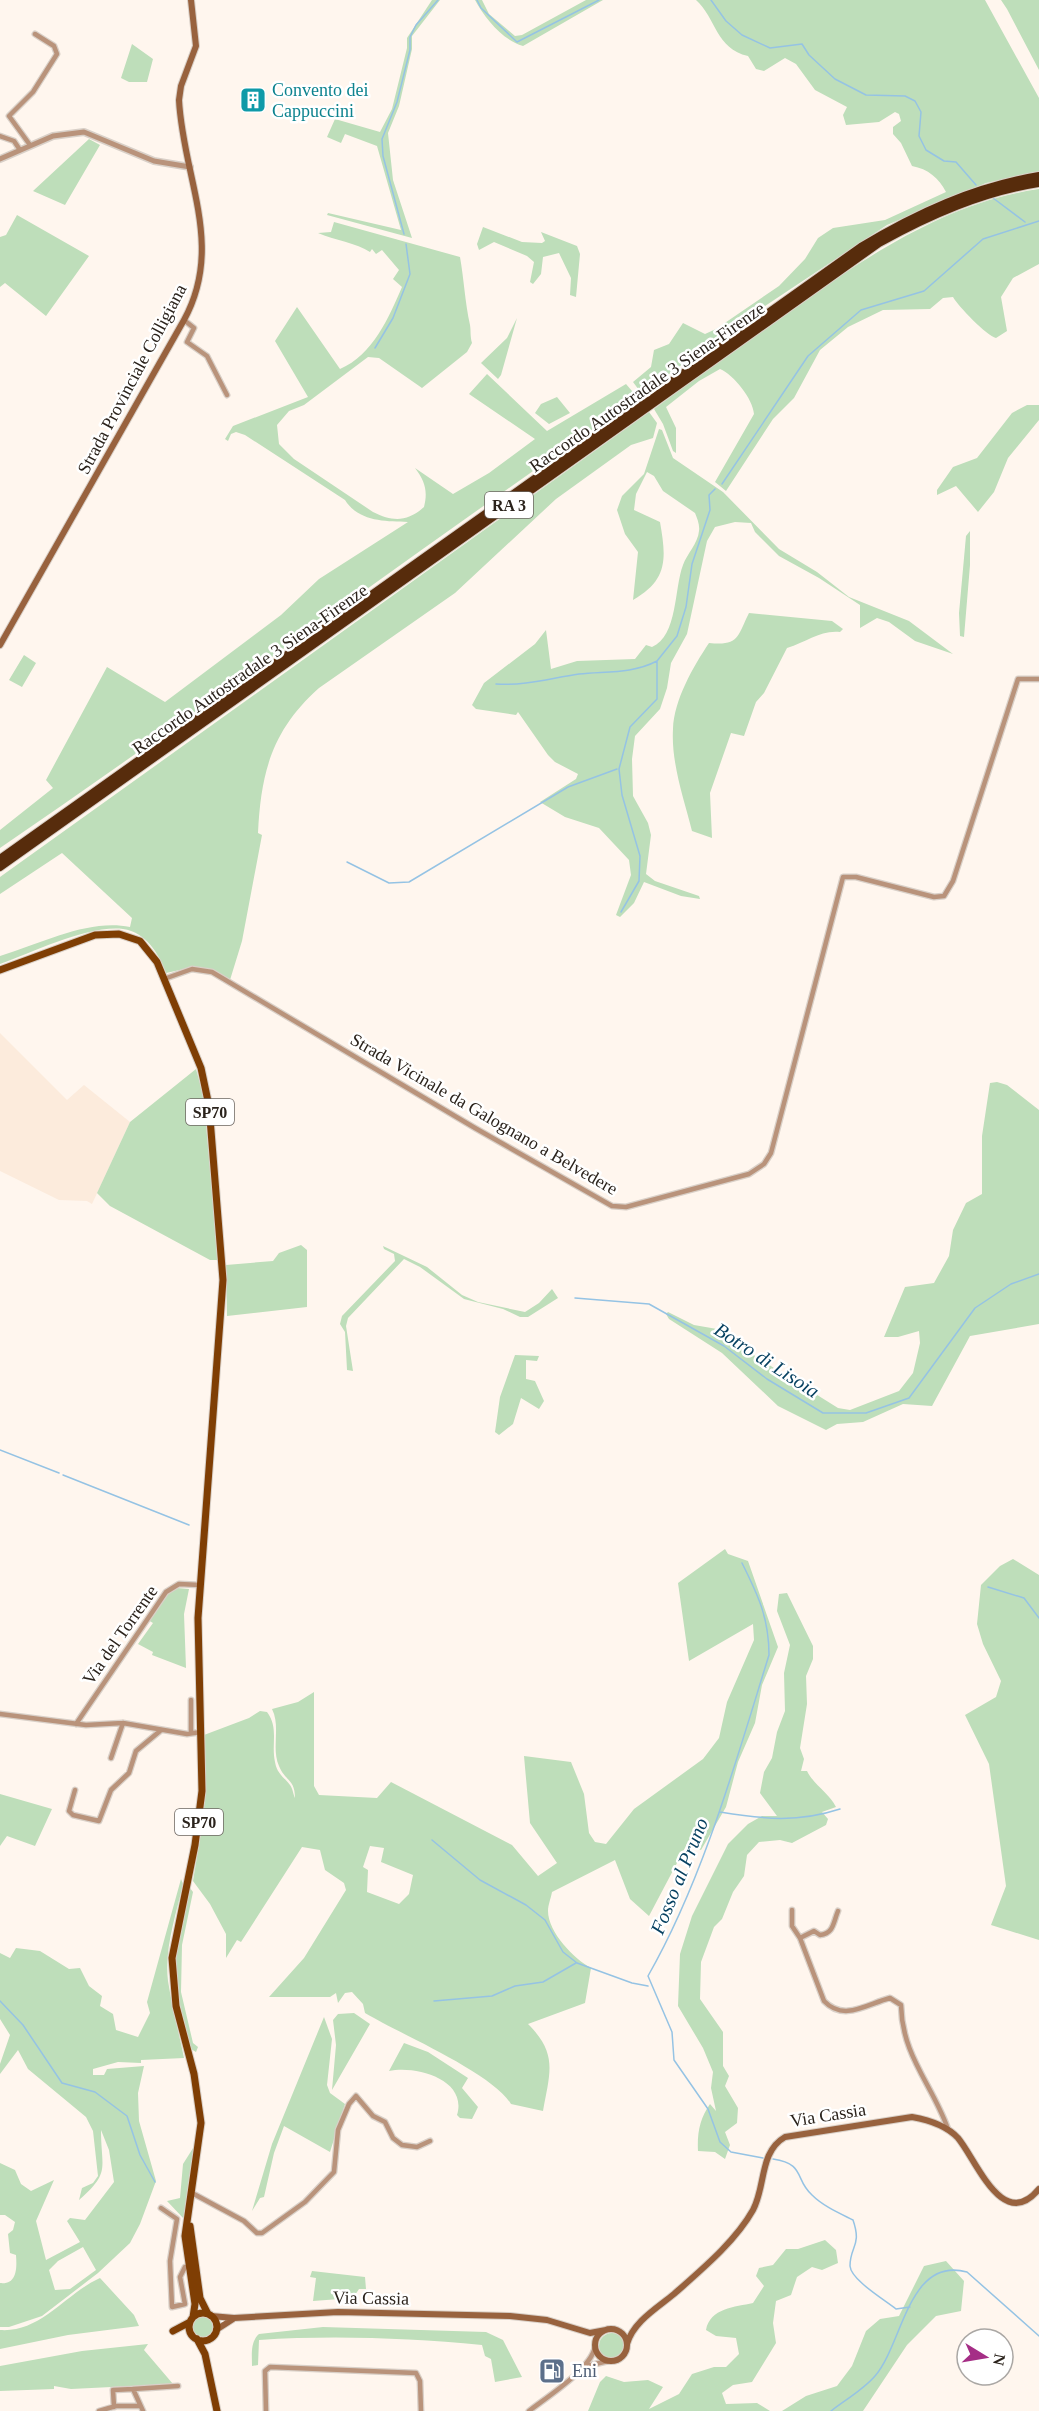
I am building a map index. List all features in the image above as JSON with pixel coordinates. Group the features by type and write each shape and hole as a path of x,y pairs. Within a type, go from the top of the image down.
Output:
{"highway":[{"name":"Raccordo Autostradale 3 Siena-Firenze","path":"0,867 53,825 861,247 938,206 989,187 1039,176"},
{"name":"Raccordo Autostradale 3 Siena-Firenze","path":"0,859 53,825 879,243 946,209 984,196 1039,183"},
{"path":"0,854 28,834 53,825"},
{"path":"0,872 41,842 53,825"}],"main road":[{"name":"Strada Provinciale Colligiana","path":"0,645 184,320 199,286 203,259 179,96 196,46 191,0"},
{"name":"SP70","path":"0,970 96,935 111,933 126,935 146,946 158,962 195,1053 207,1094 223,1265 221,1330 198,1629 202,1791 199,1821 172,1958 176,2006 199,2099 200,2144 185,2236 188,2266 201,2301 210,2315"},
{"name":"Via Cassia","path":"606,2330 600,2335 596,2346 598,2354 608,2361 622,2358 631,2333 641,2322 686,2283 747,2221 755,2207 770,2150 775,2142 796,2133 912,2117 925,2119 948,2129 957,2138 1001,2198 1019,2203 1032,2198 1039,2189"},
{"name":"SP70","path":"190,2206 195,2302 191,2320"},
{"name":"Via Cassia","path":"191,2320 200,2313 234,2318 338,2312 510,2316 541,2319 593,2333 606,2330 626,2330 641,2322"},
{"path":"210,2315 216,2322 216,2330"},
{"path":"206,2360 216,2330 234,2318"},
{"path":"212,2337 195,2337 173,2331 191,2320 195,2337 206,2360 217,2411"},
{"name":"Via Cassia","path":"577,2329 596,2346"},
{"path":"615,2330 624,2335 627,2344"}],"street":[{"path":"30,146 10,121 9,115 33,92 57,53 54,46 35,34"},
{"path":"0,159 58,135 87,133 149,159 190,167"},
{"path":"0,136 14,141 20,150"},
{"path":"184,320 194,328 186,342 207,356 227,395"},
{"name":"Strada Vicinale da Galognano a Belvedere","path":"164,979 192,969 212,972 445,1111 612,1206 626,1207 748,1174 764,1164 771,1153 843,878 856,877 934,897 944,896 953,881 1018,679 1039,680"},
{"name":"Via del Torrente","path":"76,1724 166,1592 179,1584 200,1585"},
{"path":"191,1700 191,1733"},
{"path":"0,1714 76,1724 123,1723 160,1731 201,1732"},
{"path":"111,1758 123,1723"},
{"path":"75,1790 69,1811 73,1815 99,1821 111,1790 129,1773 136,1751 160,1731"},
{"path":"792,1910 792,1926 800,1938 819,1990 831,2008 844,2013 890,1998 898,2000 901,2005 903,2034 914,2065 943,2115 948,2129"},
{"path":"800,1938 814,1931 820,1935 826,1935 833,1930 838,1911"},
{"path":"192,2193 244,2221 257,2233 262,2233 305,2202 334,2172 338,2130 349,2103 356,2096 373,2116 385,2122 393,2138 402,2145 417,2147 430,2141"},
{"path":"161,2208 177,2219 169,2264 172,2307 185,2304 181,2273 188,2266"},
{"path":"183,2288 184,2281 193,2277"},
{"name":"Via Cassia","path":"582,2369 593,2356 596,2346"},
{"name":"Via Cassia","path":"530,2411 582,2369 594,2362 608,2361"},
{"path":"266,2411 266,2371 271,2367 416,2373 420,2380 421,2411"},
{"path":"114,2407 113,2390 178,2386"},
{"path":"99,2411 114,2407 141,2408 133,2389"}],"shaded area":[{"path":"0,1033 67,1100 84,1085 130,1122 92,1204 87,1201 59,1200 0,1171"}],"green space":[{"path":"432,0 440,0 412,36 412,49 399,106 388,133 393,180 412,238 327,215 328,213 401,230 377,146 345,134 341,143 327,137 335,119 380,132 392,109 407,48 407,38"},
{"path":"475,0 482,0 489,14 515,36 522,35 586,0 603,0 523,46 501,34"},
{"path":"696,0 985,0 1039,98 1039,172 986,183 887,225 732,328 642,394 633,382 651,367 654,350 669,344 683,323 705,334 716,329 779,286 805,259 818,238 833,228 885,220 946,192 932,175 912,166 901,143 893,134 893,127 901,121 899,114 895,112 879,122 846,125 843,115 847,107 815,90 796,64 785,58 764,71 756,69 748,56 729,47"},
{"path":"1001,0 1039,0 1039,70 1007,9"},
{"path":"132,44 153,59 147,82 129,82 121,78"},
{"path":"89,139 100,145 65,205 33,191"},
{"path":"1039,189 1039,264 1013,278 1001,297 1007,331 996,338 992,336 973,320 953,297 943,298 930,309 883,310 848,327 820,350 794,398 773,419 726,491 715,482 754,414 746,395 737,382 725,372 720,369 699,381 666,407 676,428 676,453 673,451 663,424 654,409 776,320 869,257 922,227 979,204"},
{"path":"17,215 89,256 46,316 5,283 0,287 0,237 6,235"},
{"path":"334,222 460,257 470,325 472,343 467,352 422,388 379,358 368,357 304,405 289,411 277,425 279,444 294,459 373,512 387,518 400,519 412,516 424,507 425,486 415,468 453,494 489,473 535,439 469,394 487,374 547,431 626,384 638,398 0,848 0,830 53,788 46,780 107,667 165,702 281,615 319,579 408,522 373,519 358,513 345,500 245,435 236,432 231,434 228,441 225,439 233,426 308,397 275,341 297,307 340,369 352,363 371,345 391,310 402,287 393,279 399,270 382,250 376,254 372,249 370,252 359,246 318,233 331,232"},
{"path":"483,227 522,242 542,243 545,241 541,232 577,246 580,254 576,297 570,295 571,278 559,253 543,257 541,274 533,284 530,282 534,262 527,256 494,242 479,250 477,244"},
{"path":"517,318 498,379 481,363 507,338"},
{"path":"557,397 570,413 549,424 535,413 541,404"},
{"path":"1027,405 1039,405 1039,420 1008,458 994,492 978,512 956,486 937,495 937,490 953,467 977,458 1012,413"},
{"path":"649,412 657,423 653,438 631,445 556,499 455,593 319,688 290,720 272,753 266,771 258,833 262,835 242,941 230,980 213,971 199,968 166,973 160,959 145,939 123,929 94,931 78,935 0,964 0,956 69,933 100,926 130,927 132,918 62,853 0,894 0,877"},
{"path":"659,429 662,430 673,458 723,492 779,549 817,572 849,597 909,621 953,654 915,641 889,622 877,618 860,628 860,605 819,578 779,556 755,532 751,523 735,522 715,527 707,541 687,634 671,663 667,688 660,709 635,736 632,759 633,796 648,823 651,835 646,874 655,881 699,896 700,899 681,896 644,882 634,903 620,917 616,915 631,875 629,860 599,828 565,817 540,802 576,779 578,774 555,762 548,755 518,712 516,715 476,709 472,705 484,683 535,644 546,630 551,669 577,661 635,659 646,645 652,647 667,633 683,565 698,535 699,526 695,513 663,491 654,476 647,472 636,494 634,510 660,522 664,557 659,576 645,592 633,600 638,552 625,534 617,510 622,496 644,474"},
{"path":"970,531 970,565 964,637 960,636 959,613 966,536"},
{"path":"749,613 832,621 843,629 840,632 820,635 787,648 764,693 756,702 744,736 731,733 710,793 712,838 692,831 676,768 673,742 674,718 685,684 709,643 726,643 736,638"},
{"path":"24,655 36,663 22,687 9,680"},
{"path":"196,1069 203,1094 219,1260 210,1260 110,1206 97,1193 130,1122"},
{"path":"997,1082 1007,1085 1039,1110 1039,1324 970,1336 932,1406 903,1404 863,1422 837,1424 826,1430 778,1406 722,1353 669,1319 666,1314 668,1312 694,1325 717,1329 758,1358 838,1408 850,1410 899,1391 913,1373 920,1343 919,1331 898,1337 884,1337 905,1287 934,1283 949,1256 953,1230 966,1203 982,1194 982,1136 990,1083"},
{"path":"301,1245 307,1250 307,1307 227,1316 226,1265 273,1261 279,1253"},
{"path":"383,1246 427,1267 462,1295 478,1302 525,1312 539,1303 552,1289 558,1298 528,1317 520,1317 503,1309 464,1299 420,1267 404,1259 348,1318 346,1326 353,1371 347,1370 345,1332 340,1324 342,1316 395,1261 394,1254 384,1249"},
{"path":"515,1355 539,1356 537,1361 526,1360 526,1379 535,1381 544,1401 539,1409 521,1398 513,1424 499,1435 495,1432 500,1397"},
{"path":"725,1549 728,1554 748,1561 778,1647 762,1685 755,1723 738,1762 726,1807 701,1850 687,1844 649,1916 630,1899 615,1860 552,1892 548,1911 552,1928 570,1952 591,1968 585,2003 528,2024 538,2035 548,2054 549,2074 543,2111 511,2104 485,2079 444,2054 365,2013 363,2004 352,1992 345,1993 338,2003 336,1993 330,1997 269,1997 304,1958 346,1890 344,1883 325,1870 320,1850 302,1847 241,1942 237,1940 226,1958 226,1934 210,1904 193,1881 202,1826 204,1735 249,1718 260,1711 267,1712 273,1724 276,1766 291,1787 295,1798 292,1783 281,1771 277,1759 276,1723 272,1709 298,1702 314,1692 314,1786 319,1795 377,1798 391,1782 512,1845 538,1876 557,1863 530,1823 524,1756 571,1762 584,1794 589,1833 595,1842 606,1844 634,1809 703,1759 719,1738 727,1702 754,1640 753,1624 689,1661 678,1583","holes":["370,1846 384,1848 381,1862 413,1875 409,1894 399,1904 367,1892 368,1870 363,1867"]},
{"path":"1013,1559 1039,1575 1039,1940 991,1925 1006,1886 989,1764 965,1715 996,1697 1001,1681 983,1644 977,1624 981,1585 1000,1566"},
{"path":"177,1588 189,1589 184,1614 186,1668 152,1655 153,1652 138,1644 153,1623 148,1620 166,1595"},
{"path":"787,1593 813,1646 813,1659 806,1676 807,1704 800,1748 804,1759 801,1771 807,1771 836,1807 822,1812 828,1819 826,1825 792,1843 780,1840 759,1842 747,1855 744,1876 733,1892 722,1919 714,1927 701,1962 700,1999 723,2032 723,2066 729,2076 725,2086 738,2108 737,2123 725,2132 730,2145 725,2159 715,2152 698,2151 699,2132 704,2115 710,2104 716,2111 711,2088 713,2072 703,2048 678,2006 680,1954 692,1916 728,1844 748,1824 762,1816 777,1816 760,1793 764,1772 772,1758 777,1732 785,1711 784,1673 790,1645 777,1611 779,1594"},
{"path":"0,1794 52,1809 35,1846 7,1836 0,1846"},
{"path":"181,1879 183,1884 171,1932 167,1969 184,2058 141,2060 141,2063 118,2062 93,2069 93,2075 104,2075 107,2069 144,2066 138,2093 139,2121 156,2181 140,2224 130,2243 98,2273 42,2316 9,2327 0,2327 0,2283 10,2281 15,2275 16,2255 10,2253 8,2234 13,2230 15,2222 5,2215 0,2215 0,2163 15,2170 21,2184 31,2191 54,2180 36,2221 46,2260 80,2242 67,2221 70,2218 85,2220 114,2182 109,2150 101,2130 102,2169 100,2176 79,2200 82,2188 93,2183 98,2176 93,2131 86,2117 28,2069 18,2050 0,2074 0,2064 10,2035 0,2019 0,1953 10,1958 16,1948 40,1951 69,1969 80,1968 89,1986 102,1996 100,2006 113,2014 116,2030 138,2037 150,2013 147,2002","holes":["83,2247 96,2270 70,2289 55,2290 49,2270 58,2261"]},
{"path":"190,1888 193,1892 182,1945 181,1992 193,2043 198,2047 196,2052 191,2049 184,2023 178,1996 176,1970 177,1943"},
{"path":"354,2013 370,2024 332,2090 336,2045 333,2020 338,2014"},
{"path":"324,2017 332,2039 327,2085 330,2093 345,2104 330,2152 284,2126 274,2153 264,2197 260,2198 252,2211 272,2144"},
{"path":"404,2043 428,2052 468,2078 462,2088 478,2107 472,2119 460,2118 457,2115 458,2103 455,2092 437,2077 412,2070 389,2071"},
{"path":"195,2145 184,2219 167,2201 180,2198 183,2164"},
{"path":"825,2240 836,2250 838,2263 822,2270 812,2267 797,2277 791,2295 776,2301 773,2323 776,2343 752,2382 733,2385 722,2393 726,2404 757,2403 770,2411 588,2411 600,2382 606,2376 624,2382 648,2380 663,2387 649,2409 679,2394 692,2374 714,2367 726,2367 739,2354 736,2338 716,2336 706,2330 712,2317 724,2310 753,2303 764,2286 756,2276 759,2268 773,2265 786,2249 798,2249"},
{"path":"946,2261 964,2281 961,2311 936,2316 907,2345 863,2411 782,2411 806,2396 837,2386 852,2366 866,2331 880,2319 899,2316 924,2266"},
{"path":"312,2271 365,2277 366,2289 359,2289 353,2298 313,2301 316,2278 310,2277"},
{"path":"100,2278 134,2315 139,2326 68,2335 0,2349 0,2330 15,2329 41,2319"},
{"path":"203,2316 211,2319 214,2327 211,2335 203,2338 195,2335 192,2327 195,2319"},
{"path":"323,2327 486,2332 503,2340 522,2377 495,2382 491,2359 485,2356 482,2345 398,2339 259,2340 258,2365 252,2366 253,2345 259,2334"},
{"path":"612,2333 621,2337 625,2346 621,2355 612,2359 603,2355 599,2346 603,2337"},
{"path":"148,2344 144,2350 173,2384 71,2389 54,2386 54,2389 0,2391 0,2366 82,2351"}],"waterway":[{"path":"404,234 383,156 382,139 397,102 410,50 410,37 416,25 438,0"},
{"path":"477,0 481,8 517,42 599,0"},
{"path":"711,0 726,21 742,35 770,48 802,44 809,55 835,79 866,95 905,96 915,101 921,112 919,136 926,150 944,161 956,162 976,185"},
{"path":"993,198 1025,222"},
{"path":"722,484 808,356 861,310 924,291 983,239 1039,221"},
{"path":"375,348 393,318 410,274 406,244"},
{"path":"621,912 639,881 640,856 622,795 619,769 630,727 657,699 657,661 677,636 686,607 692,564 710,510 709,495 715,489"},
{"path":"496,684 528,683 579,674 628,670 657,661"},
{"path":"347,862 389,883 409,882 568,787 617,769"},
{"name":"Botro di Lisoia","path":"575,1298 649,1304 724,1346 767,1379 823,1413 866,1413 909,1398 975,1308 1011,1284 1039,1274"},
{"path":"0,1450 59,1473"},
{"path":"63,1475 189,1525"},
{"name":"Fosso al Pruno","path":"742,1563 762,1607 769,1655 731,1778 702,1860 668,1939 648,1976 672,2032 674,2060 708,2109 720,2142 731,2152 763,2158"},
{"path":"988,1587 1024,1598 1039,1618"},
{"path":"720,1812 795,1818 840,1809"},
{"path":"432,1840 480,1880 526,1905 545,1920 563,1952 577,1963 632,1983 648,1986"},
{"path":"434,2001 492,1996 515,1986 543,1982 576,1963"},
{"path":"0,2001 23,2025 62,2083 95,2092 127,2116 140,2155 155,2182"},
{"name":"Fosso al Pruno","path":"773,2159 790,2164 816,2199 853,2220 856,2241 850,2266 856,2277 896,2309 910,2307"},
{"path":"831,2411 875,2376 885,2362 909,2306 919,2289 932,2277 947,2271 967,2272 1039,2336"}],"place":[{"name":"Convento dei Cappuccini","path":"253,100"},
{"name":"Eni","path":"552,2371"}]}
